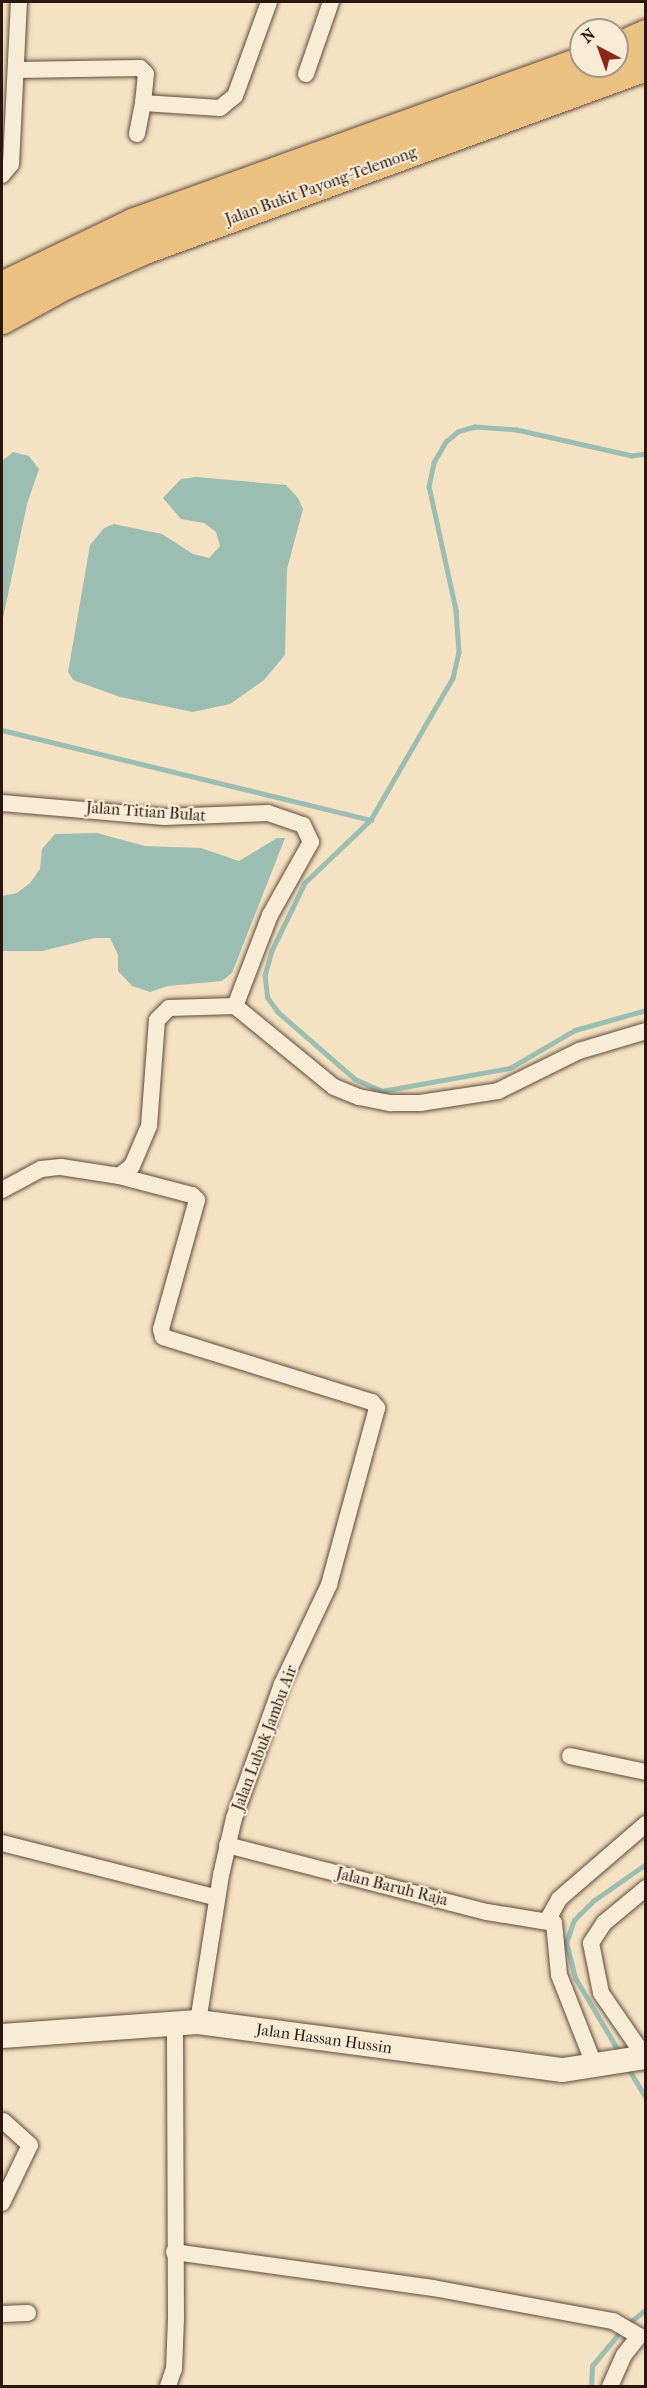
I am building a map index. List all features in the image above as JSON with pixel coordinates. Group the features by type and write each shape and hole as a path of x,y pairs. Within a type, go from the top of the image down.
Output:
{"highway":[{"path":"629,42 645,35"},
{"name":"Jalan Bukit Payong-Telemong","path":"2,287 135,224 569,66"},
{"name":"Jalan Bukit Payong-Telemong","path":"2,319 64,285 145,249 645,66"}],"street":[{"path":"6,170 16,70 19,2"},
{"path":"143,103 211,110 229,103 235,96 269,2"},
{"path":"306,74 331,2"},
{"path":"16,70 143,69 146,74 137,134"},
{"name":"Jalan Titian Bulat","path":"2,803 164,817 268,813 303,825 310,842 270,915 235,1006"},
{"path":"2,1190 23,1176 61,1167 119,1176 137,1159 149,1126 159,1015 169,1008 235,1006 334,1087 359,1097 392,1102 420,1103 498,1091 579,1051 645,1031"},
{"name":"Jalan Lubuk Jambu Air","path":"119,1176 192,1195 197,1200 161,1329 163,1336 372,1402 377,1411 329,1585 282,1684 226,1845 217,1898 186,2024 174,2252 174,2368 168,2386"},
{"path":"570,1756 645,1772"},
{"path":"603,2066 559,1975 552,1923 559,1899 645,1824"},
{"path":"2,1843 217,1898"},
{"name":"Jalan Baruh Raja","path":"226,1845 487,1912 552,1923"},
{"path":"642,2058 601,1993 591,1942 604,1923 645,1888"},
{"name":"Jalan Hassan Hussin","path":"2,2036 186,2024 563,2070 603,2066 642,2058"},
{"path":"2,2203 30,2145 3,2121"},
{"path":"174,2252 433,2288 613,2321 634,2331 638,2337 624,2355 610,2386"},
{"path":"2,2314 28,2313"}],"water":[{"path":"13,452 29,456 39,469 27,504 2,623 2,461"},
{"path":"196,477 286,485 298,498 303,509 287,569 285,655 264,680 230,704 193,712 120,697 73,680 68,672 90,545 104,528 114,524 162,534 193,554 209,558 220,546 216,532 204,523 181,519 163,498 181,479"},
{"path":"97,833 145,846 201,848 239,861 277,838 285,838 232,973 222,981 168,986 150,992 132,986 118,971 118,955 110,938 95,938 42,951 2,951 2,896 17,893 30,883 40,869 42,849 55,834"}],"waterway":[{"path":"646,454 632,456 517,430 475,427 458,432 446,442 434,463 429,486 456,610 459,652 453,678 371,820 305,883 272,951 265,975 268,998 278,1012 355,1079 382,1091 510,1068 575,1030 646,1010"},
{"path":"2,730 371,820"},
{"path":"620,2054 575,1978 566,1943 574,1920 593,1901 646,1864"},
{"path":"627,2066 646,2098"},
{"path":"627,2325 646,2309"},
{"path":"591,2386 592,2366 621,2331"}]}
